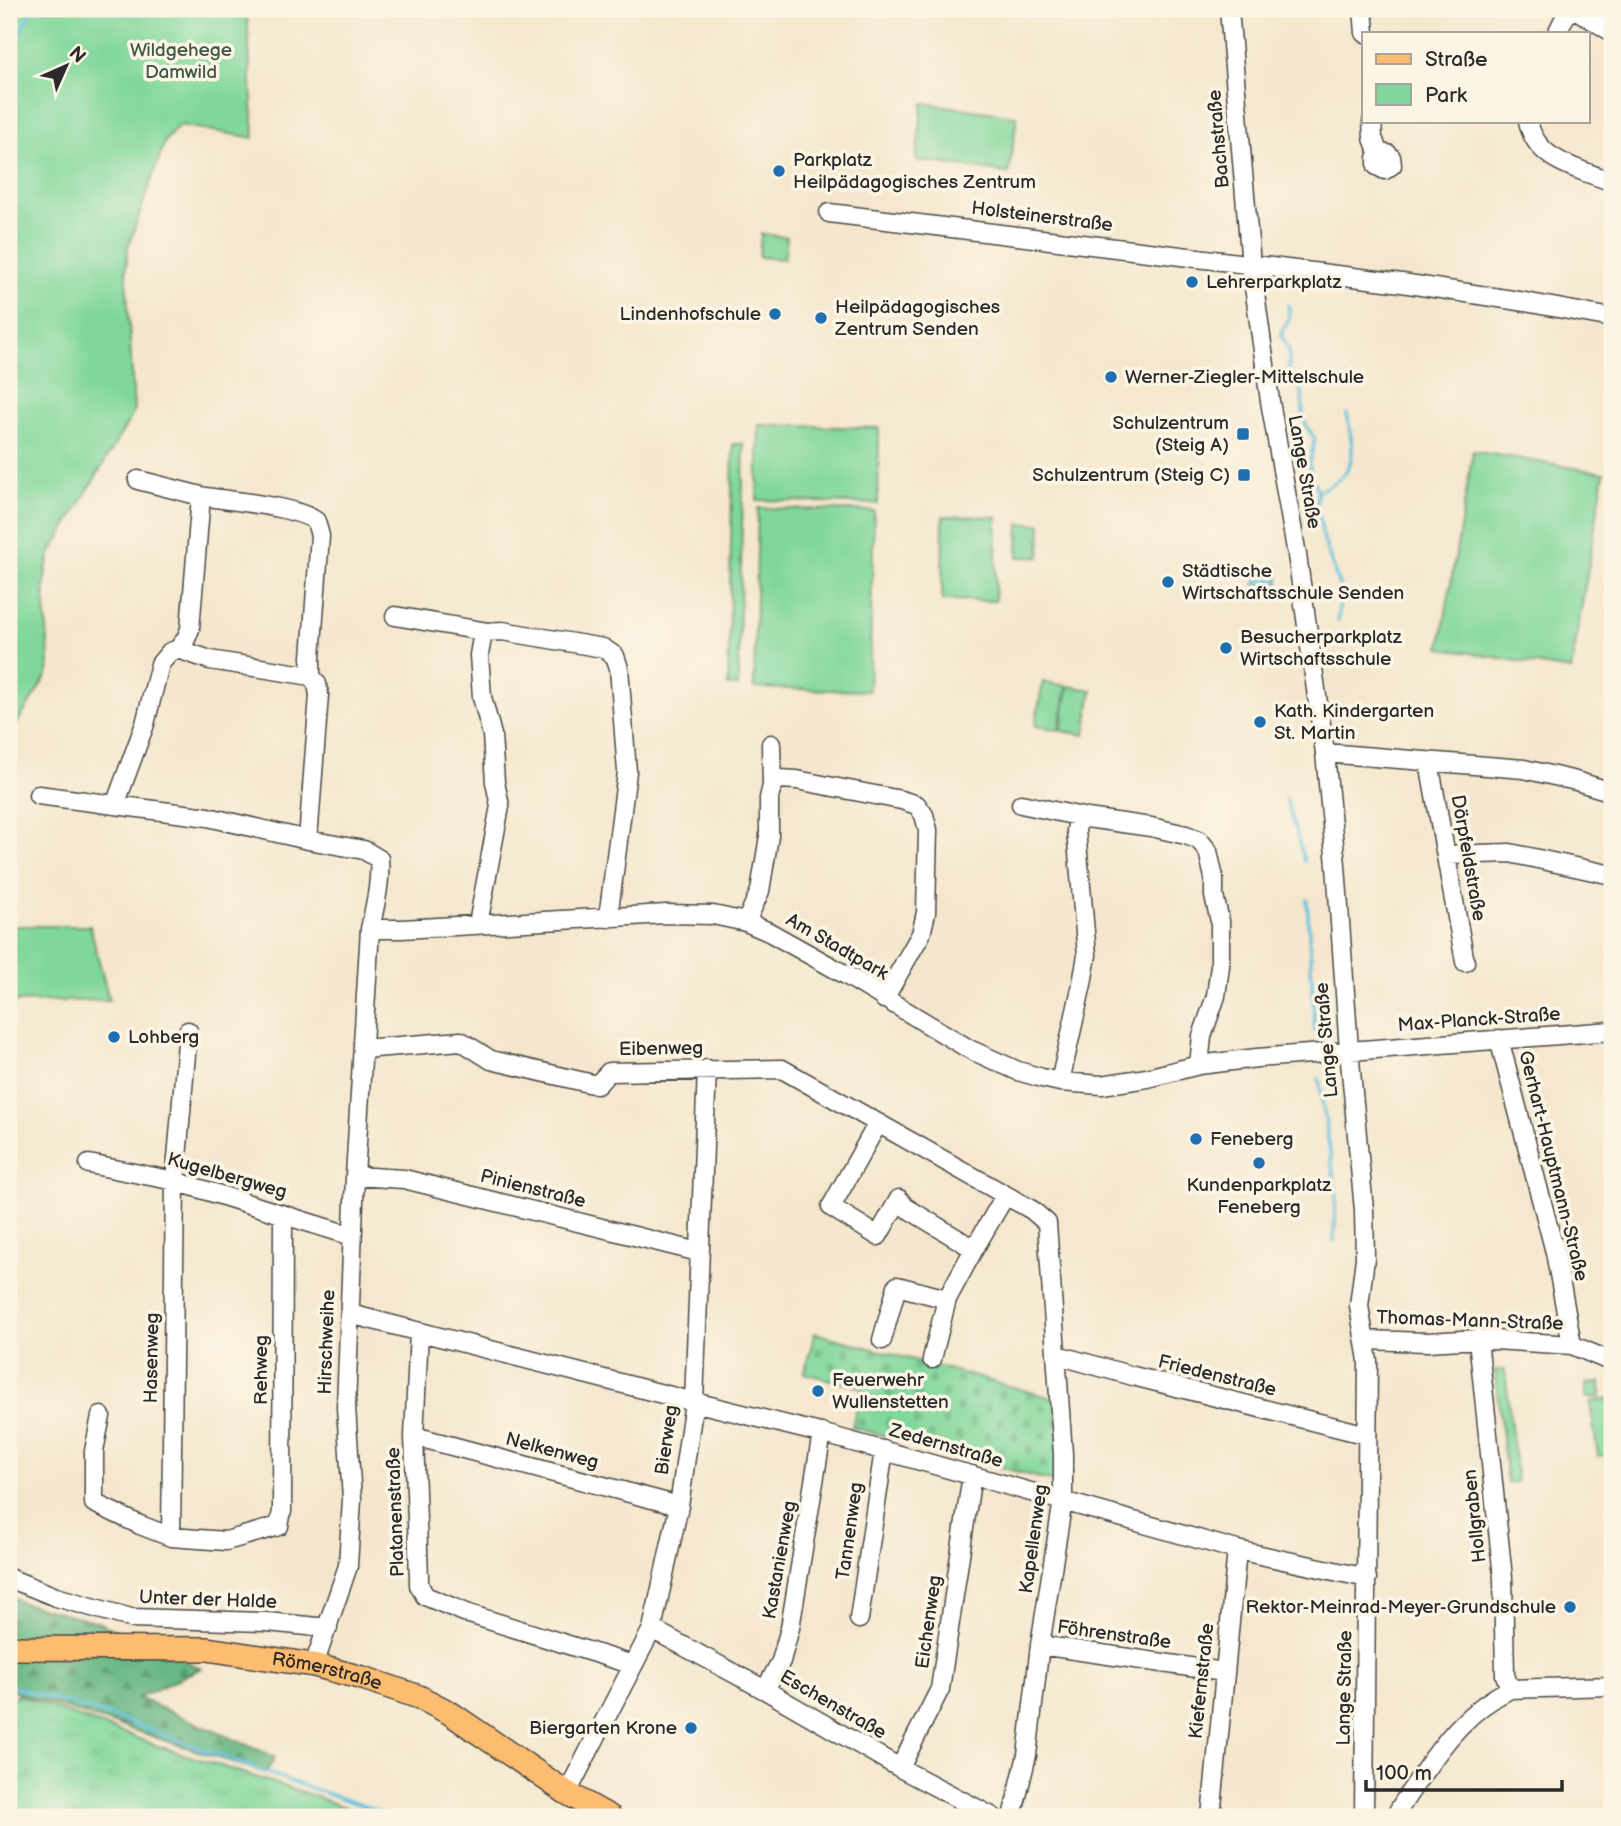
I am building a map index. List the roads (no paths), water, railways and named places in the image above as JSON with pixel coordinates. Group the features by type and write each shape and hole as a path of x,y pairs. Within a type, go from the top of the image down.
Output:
{"main road":[{"name":"Römerstraße","path":"9,1648 207,1649 314,1665 366,1679 419,1697 450,1713 567,1793 610,1817"}],"street":[{"name":"Bachstraße","path":"1229,9 1251,265"},
{"path":"1363,9 1365,32"},
{"path":"1558,32 1569,9"},
{"path":"1575,9 1612,32"},
{"path":"1372,122 1373,138 1380,155"},
{"path":"1528,122 1532,136 1548,155 1612,182"},
{"name":"Holsteinerstraße","path":"829,213 1402,283 1612,318"},
{"name":"Lange Straße","path":"1251,265 1325,753 1364,1210 1366,1258 1359,1306 1368,1361 1364,1817"},
{"path":"138,480 201,496 291,511 308,515 316,521 320,537 311,676 317,684 319,695 308,840"},
{"path":"115,805 145,724 160,664 170,652 178,649 190,629 201,496"},
{"path":"396,616 603,649 615,656 619,668 627,772 608,918"},
{"path":"478,924 500,806 495,782 492,735 482,697 479,655 482,638 488,632"},
{"path":"178,649 210,660 311,676"},
{"path":"746,922 760,891 765,867 772,786 771,744"},
{"path":"1325,753 1524,769 1612,792"},
{"name":"Dörpfeldstraße","path":"1429,762 1465,962"},
{"path":"772,786 779,779 797,780 901,800 917,805 924,815 928,830 926,913 921,934 884,999"},
{"path":"38,795 208,817 364,850 379,859 376,903 370,929"},
{"path":"1021,804 1186,835 1199,840 1208,851 1220,921 1220,966 1216,996 1202,1036 1199,1065"},
{"path":"1060,1082 1087,955 1076,831 1078,821 1087,818"},
{"path":"1447,855 1510,853 1612,875"},
{"name":"Am Stadtpark","path":"370,929 666,914 713,915 746,922 802,950 969,1049 1018,1071 1060,1082 1102,1085 1147,1078 1199,1065 1349,1050"},
{"name":"Hirschweihe","path":"314,1665 348,1566 352,1499 346,1407 355,1176 370,929"},
{"name":"Hasenweg","path":"171,1536 174,1181 188,1031"},
{"name":"Max-Planck-Straße","path":"1349,1050 1612,1031"},
{"name":"Gerhart-Hauptmann-Straße","path":"1499,1039 1555,1252 1572,1345"},
{"name":"Eibenweg","path":"363,1049 461,1041 491,1060 597,1085 609,1072 782,1069 1032,1210 1047,1223"},
{"name":"Bierweg","path":"567,1793 652,1629 679,1506 694,1402 707,1069"},
{"path":"877,1123 831,1207 878,1236 899,1199 905,1207 974,1249"},
{"name":"Kugelbergweg","path":"89,1164 174,1181 352,1236"},
{"name":"Pinienstraße","path":"355,1176 404,1179 699,1252"},
{"path":"932,1359 947,1299 1005,1196"},
{"name":"Rehweg","path":"171,1536 226,1541 279,1526 282,1511 283,1214"},
{"name":"Kapellenweg","path":"1012,1817 1027,1755 1040,1645 1063,1500 1063,1454 1047,1223"},
{"path":"882,1340 897,1286 947,1299"},
{"name":"Zedernstraße","path":"350,1314 822,1433 1237,1550 1367,1578"},
{"name":"Platanenstraße","path":"419,1332 414,1436 419,1585 425,1596 469,1614 633,1665"},
{"name":"Thomas-Mann-Straße","path":"1365,1339 1428,1342 1478,1339 1572,1345 1612,1363"},
{"name":"Hollgraben","path":"1478,1339 1503,1578 1505,1675 1510,1689"},
{"name":"Friedenstraße","path":"1057,1355 1367,1435"},
{"path":"101,1416 94,1451 94,1503 140,1525 171,1536"},
{"name":"Kastanienweg","path":"765,1690 780,1661 790,1629 822,1433"},
{"name":"Nelkenweg","path":"414,1436 679,1506"},
{"name":"Tannenweg","path":"859,1619 884,1450"},
{"name":"Eichenweg","path":"901,1768 940,1689 972,1475"},
{"name":"Kiefernstraße","path":"1211,1817 1237,1550"},
{"name":"Unter der Halde","path":"9,1578 56,1597 131,1618 267,1622 328,1628"},
{"name":"Eschenstraße","path":"652,1629 993,1817"},
{"name":"Föhrenstraße","path":"1040,1645 1224,1672"},
{"path":"1395,1817 1445,1741 1485,1703 1510,1689 1612,1686"}],"water":[{"path":"1279,567 1279,594 1255,588 1257,572"}],"waterway":[{"path":"9,56 32,9"},
{"path":"1288,305 1289,319 1281,336 1289,351 1289,374 1302,392 1303,415 1315,439 1309,464 1318,491"},
{"path":"1338,620 1341,591 1324,541 1316,502 1318,491 1341,477 1351,460 1347,414"},
{"path":"1286,798 1304,861"},
{"path":"1307,900 1315,1031"},
{"path":"1319,1079 1336,1192 1334,1241"},
{"path":"10,1686 117,1718 390,1817"}],"place":[{"name":"Parkplatz Heilpädagogisches Zentrum","path":"779,171"},
{"name":"Lehrerparkplatz","path":"1192,282"},
{"name":"Lindenhofschule","path":"775,314"},
{"name":"Heilpädagogisches Zentrum Senden","path":"821,318"},
{"name":"Werner-Ziegler-Mittelschule","path":"1111,377"},
{"name":"Schulzentrum (Steig A)","path":"1243,434"},
{"name":"Schulzentrum (Steig C)","path":"1244,475"},
{"name":"Städtische Wirtschaftsschule Senden","path":"1168,582"},
{"name":"Besucherparkplatz Wirtschaftsschule","path":"1226,648"},
{"name":"Kath. Kindergarten St. Martin","path":"1260,722"},
{"name":"Lohberg","path":"114,1037"},
{"name":"Feneberg","path":"1196,1139"},
{"name":"Kundenparkplatz Feneberg","path":"1259,1163"},
{"name":"Feuerwehr Wullenstetten","path":"818,1391"},
{"name":"Rektor-Meinrad-Meyer-Grundschule","path":"1570,1607"},
{"name":"Biergarten Krone","path":"691,1728"}],"park label":[{"name":"Wildgehege Damwild","path":"181,61"}]}
